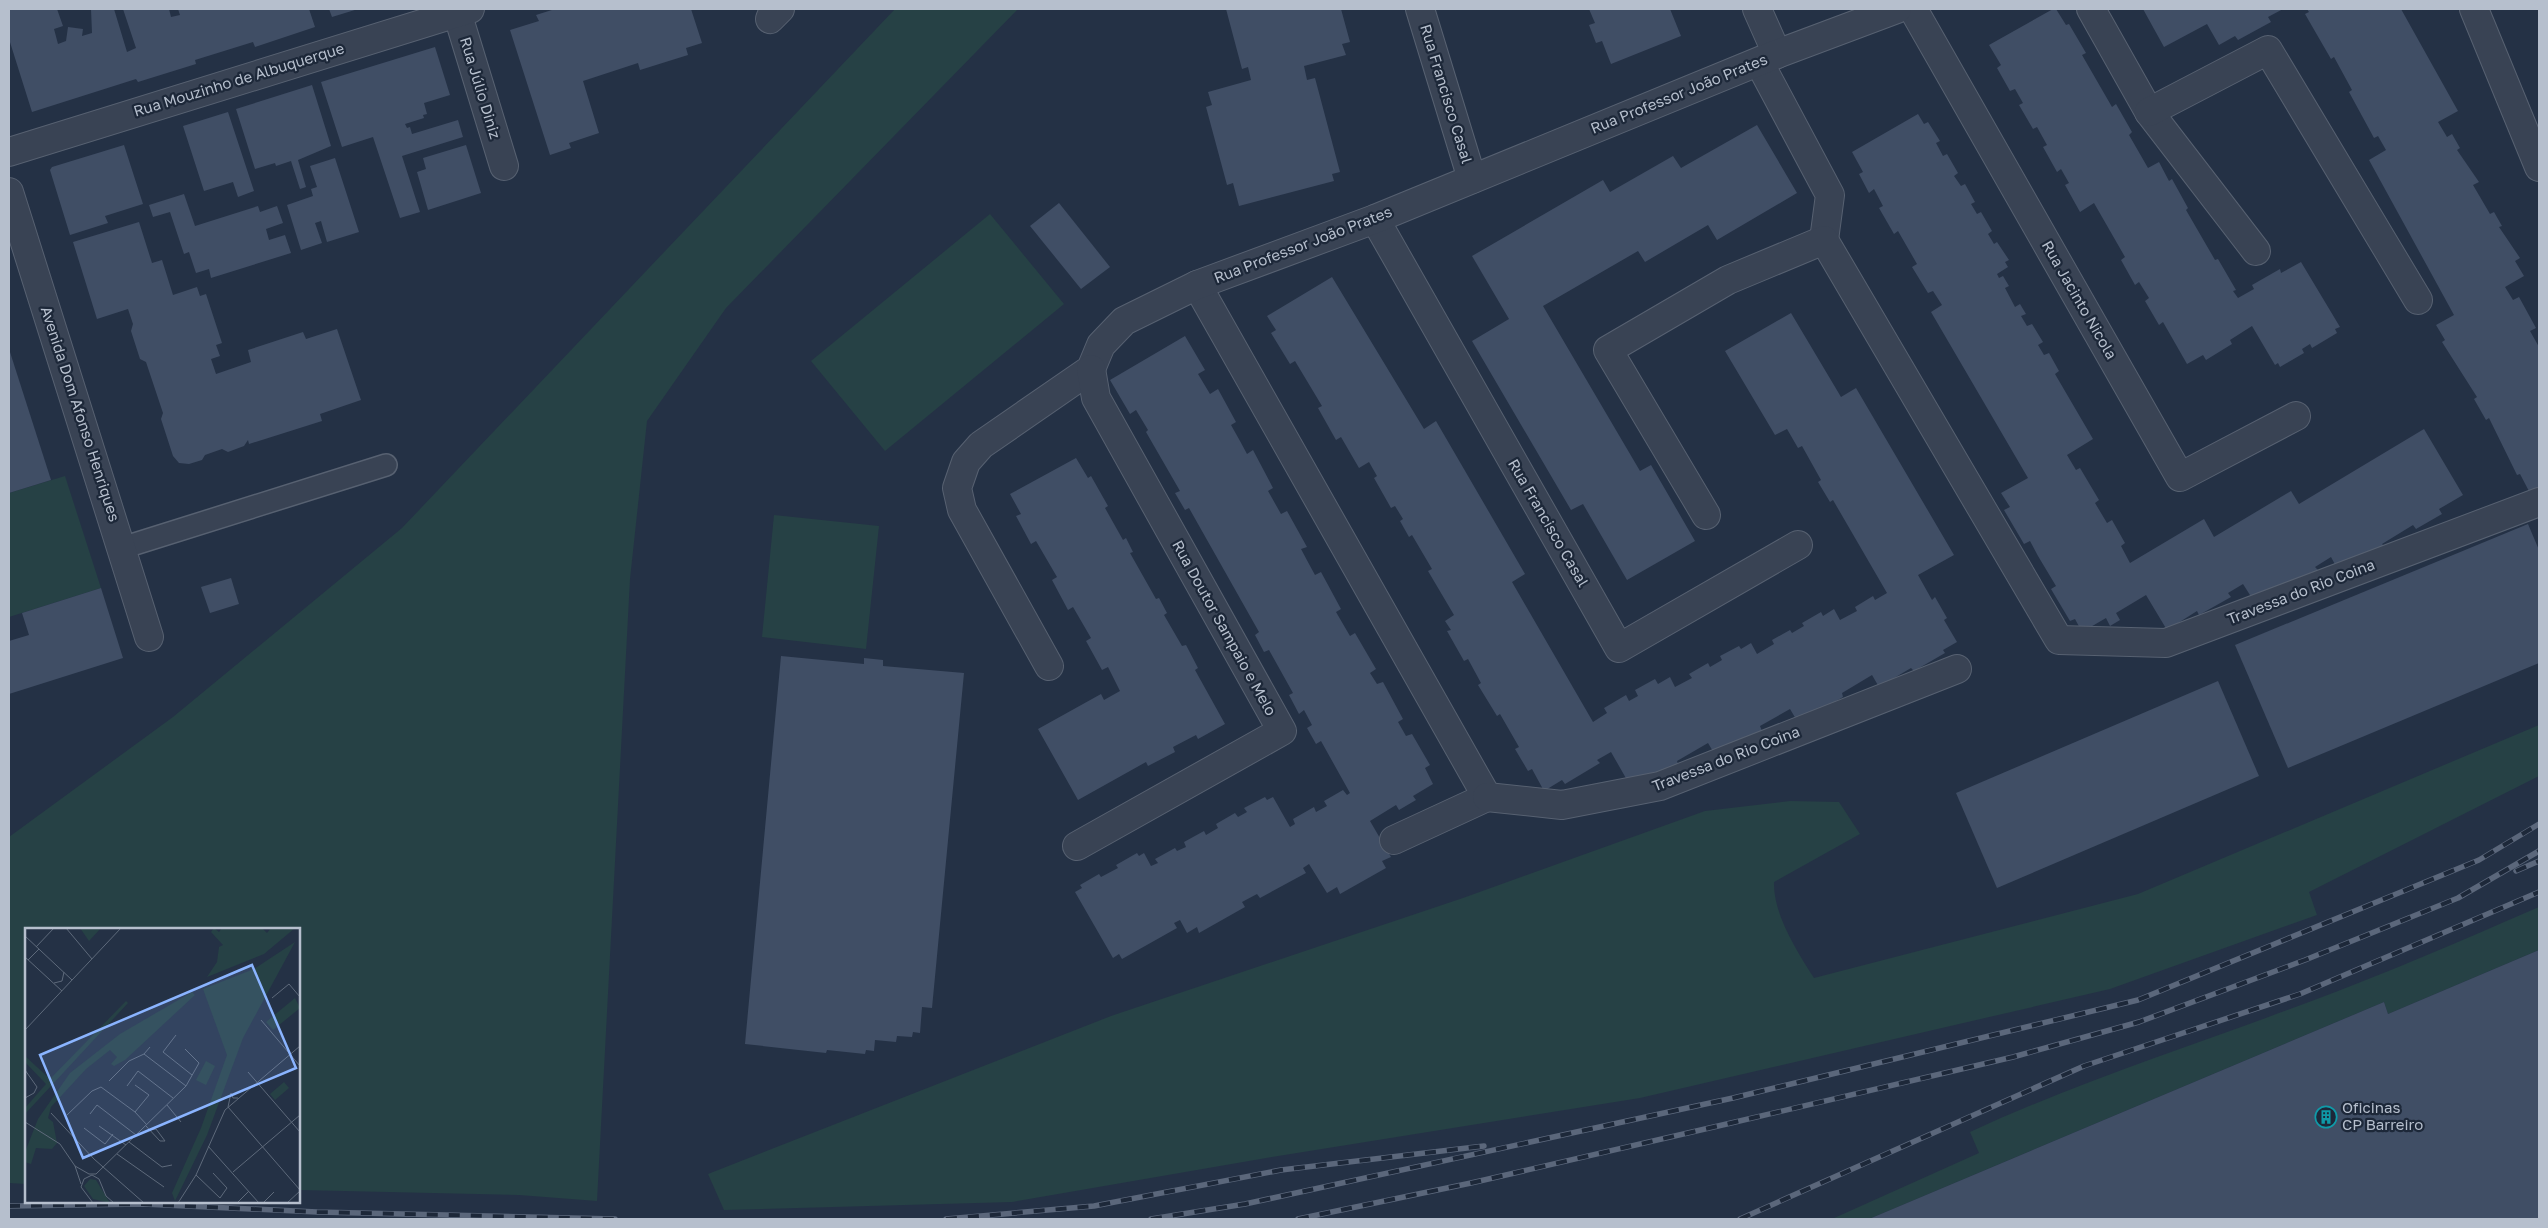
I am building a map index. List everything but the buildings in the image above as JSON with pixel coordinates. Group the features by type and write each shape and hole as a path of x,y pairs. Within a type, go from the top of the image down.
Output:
{"street":[{"path":"774,9 770,19 780,9"},
{"name":"Rua Francisco Casal","path":"1420,9 1472,179"},
{"path":"1706,515 1608,350 1728,280 1824,240 1830,195 1768,58 1757,9"},
{"name":"Rua Professor João Prates","path":"1091,369 1101,345 1124,321 1197,285 1374,219 1768,58 1897,9"},
{"name":"Rua Jacinto Nicola","path":"1913,9 2180,477 2296,416"},
{"path":"2091,9 2149,112 2256,251"},
{"path":"2474,9 2539,167"},
{"name":"Rua Mouzinho de Albuquerque","path":"9,152 461,10"},
{"name":"Rua Júlio Diniz","path":"461,10 504,166"},
{"path":"2149,112 2268,50 2418,300"},
{"name":"Avenida Dom Afonso Henriques","path":"9,192 149,636"},
{"name":"Rua Francisco Casal","path":"1374,219 1619,648 1798,545"},
{"name":"Travessa do Rio Coina","path":"1824,240 2059,640 2166,643 2537,503"},
{"path":"1197,285 1487,797 1394,840"},
{"path":"1049,666 962,510 957,488 966,462 981,445 1091,369"},
{"name":"Rua Doutor Sampaio e Melo","path":"1077,846 1282,730 1096,398 1091,369"},
{"name":"Travessa do Rio Coina","path":"1487,797 1562,805 1660,786 1957,669"}],"lane":[{"path":"122,548 386,465"}],"green space":[{"path":"895,9 1018,9 726,308 647,421 630,579 597,1201 519,1195 300,1190 300,928 25,928 25,1184 9,1183 9,837 173,717 402,528"},
{"path":"990,214 1064,304 885,451 811,361"},
{"path":"65,476 101,588 9,617 9,493"},
{"path":"774,515 879,526 866,649 762,637"},
{"path":"2539,725 2539,776 2309,892 2317,915 2110,989 1640,1098 1272,1157 1012,1202 724,1210 708,1174 1111,1016 1463,898 1705,811 1790,801 1839,802 1860,834 1774,882 1777,907 1787,932 1814,978 2138,894"},
{"path":"2539,907 2539,950 2388,1014 2384,1002 1869,1219 1832,1219 1979,1153 1970,1132 2053,1096 2338,991"}],"railway":[{"path":"1151,1219 1245,1204 1733,1098 2138,1000 2479,860 2539,824"},
{"path":"1298,1219 1471,1183 2013,1057 2139,1022 2305,960 2458,898 2539,851"},
{"path":"2516,871 2539,861"},
{"path":"1740,1219 2084,1066 2300,994 2539,892"},
{"path":"946,1219 1094,1206 1281,1170 1484,1146"},
{"path":"9,1206 143,1204 317,1212 615,1219"}],"place":[{"name":"Oficinas CP Barreiro","path":"2326,1117"}]}
